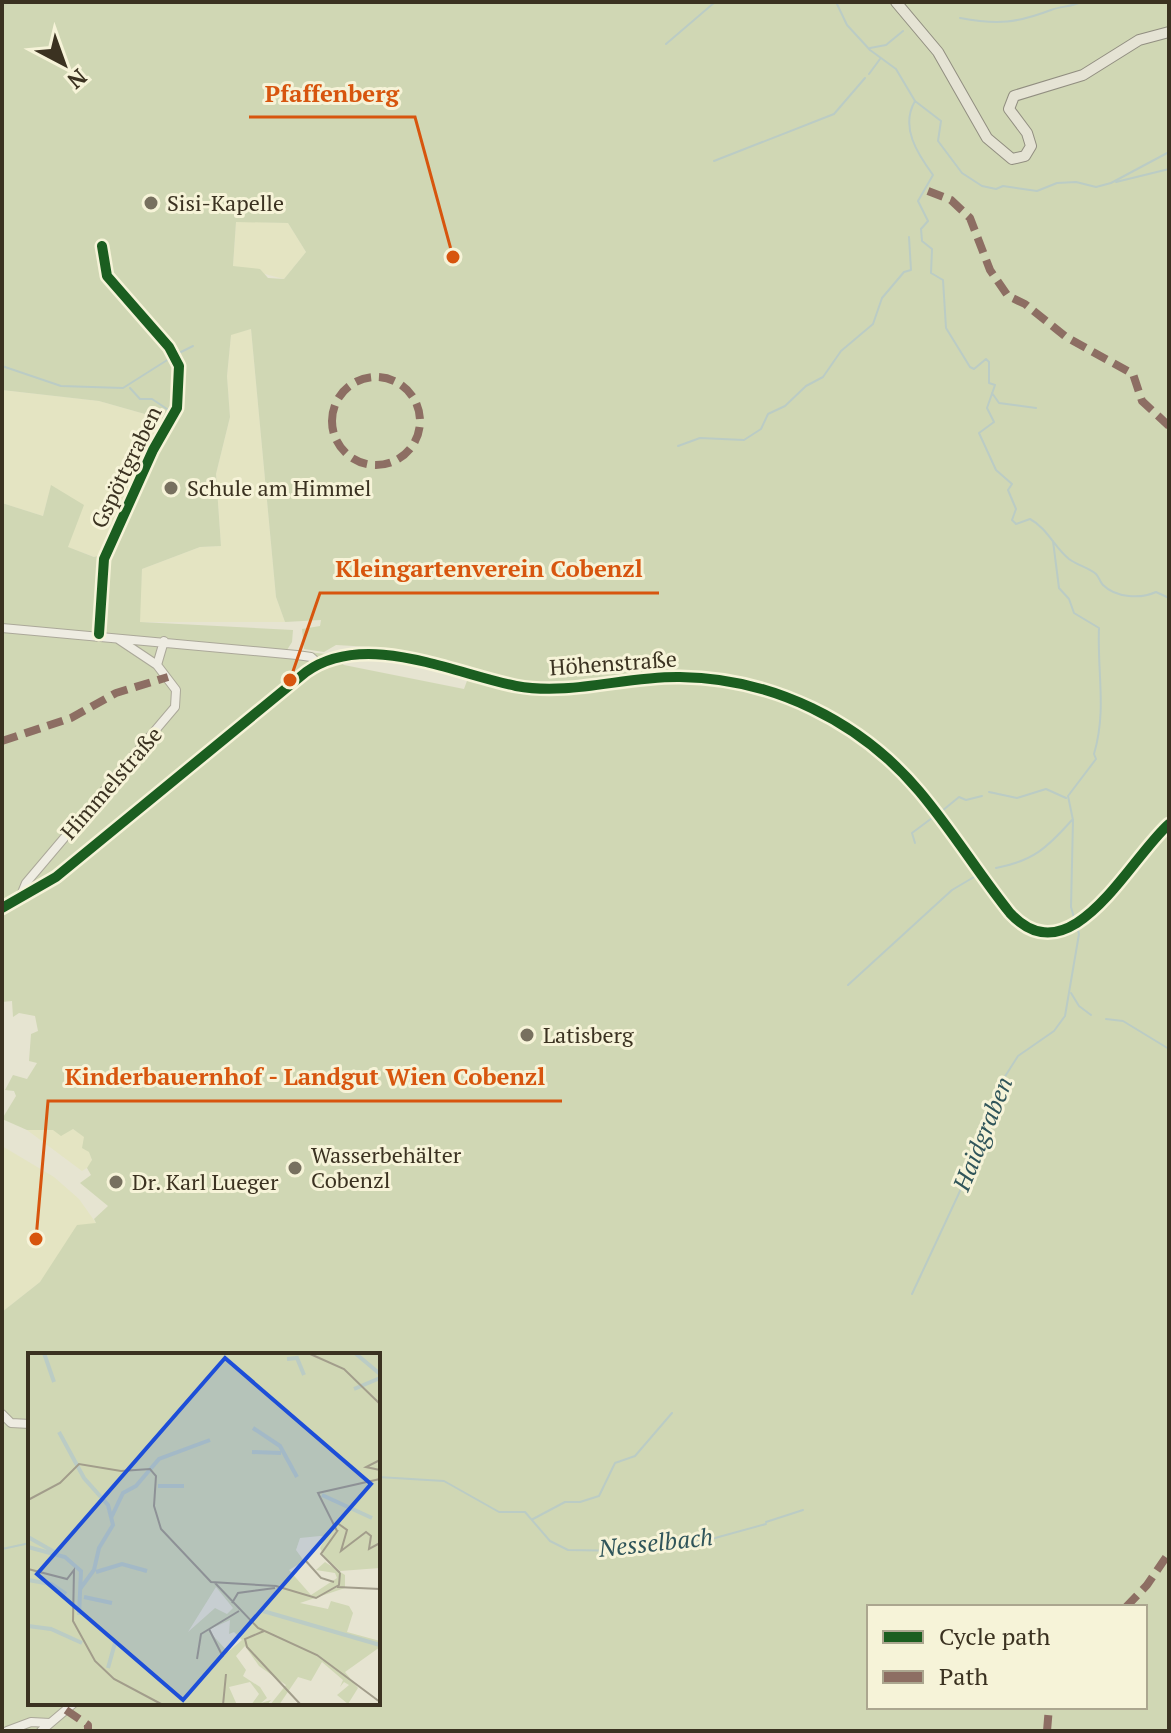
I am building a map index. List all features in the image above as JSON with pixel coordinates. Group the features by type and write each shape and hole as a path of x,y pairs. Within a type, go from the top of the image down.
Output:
{"main road":[{"path":"896,2 938,52 987,138 1012,159 1025,156 1031,146 1030,138 1009,109 1014,96 1078,78 1139,40 1169,32"}],"street":[{"name":"Gspöttgraben","path":"99,634 104,559 153,450 177,408 177,360 107,276 102,246"},
{"name":"Himmelstraße","path":"2,628 99,634 311,657 319,664"},
{"name":"Himmelstraße","path":"19,900 26,883 175,707 176,690 157,665 113,636"},
{"path":"157,665 164,641"},
{"name":"Höhenstraße","path":"2,908 63,872 319,664 343,654 365,652 524,687 569,689 678,677 727,681 783,696 826,715 871,745 917,789 1014,917 1037,930 1060,932 1075,927 1091,914 1169,824"},
{"path":"2,1414 7,1424 28,1424"},
{"path":"41,1731 72,1705"},
{"path":"7,1731 31,1722 50,1723"}],"green space":[{"path":"2,2 1169,2 1169,1731 2,1731 2,1312 40,1282 77,1225 96,1223 94,1219 108,1206 80,1183 91,1175 87,1168 92,1160 89,1152 82,1148 84,1137 73,1129 61,1136 53,1130 27,1130 2,1119 16,1096 14,1091 5,1090 13,1075 27,1079 37,1063 29,1061 31,1034 38,1031 35,1016 19,1013 13,1017 12,1001 2,1002 2,503 43,516 51,485 84,505 68,547 94,557 102,555 157,431 166,420 99,401 2,390","holes":["236,222 288,223 306,252 284,279 268,278 260,269 233,266","251,329 276,597 285,622 321,620 320,626 302,629 304,649 324,652 336,645 389,648 471,670 464,689 344,665 326,654 287,650 292,642 293,630 140,622 142,569 200,547 221,546 216,474 230,417 227,376 231,335"]},
{"path":"236,221 288,223 306,252 284,279 233,266"},
{"path":"251,329 276,597 285,622 139,622 142,569 200,547 221,546 216,474 230,417 227,376 231,334"},
{"path":"2,390 99,401 166,420 157,431 102,555 95,557 67,547 51,486 43,516 2,503"},
{"path":"73,1129 85,1137 92,1161 90,1166 82,1171 27,1130"},
{"path":"2,1146 54,1177 79,1199 96,1223 62,1253 40,1282 2,1312"}],"waterway":[{"path":"666,44 715,2"},
{"path":"836,2 847,25 870,50 896,69 915,101 941,121 938,141 962,173 982,186 1037,191 1057,183 1076,182 1096,187 1111,183 1169,152"},
{"path":"960,18 1007,22 1081,2"},
{"path":"870,48 886,45 903,31"},
{"path":"869,74 880,59"},
{"path":"714,161 834,114 865,78"},
{"path":"915,101 909,120 912,140 933,175 918,201 928,221 921,229 922,241 932,249 931,273 943,280 946,328 970,367 974,369 986,359 989,362 989,383 995,385 987,408 994,422 979,433 996,470 1012,484 1008,490 1016,509 1012,520 1016,524 1030,519 1036,523 1069,559 1093,572 1103,585 1115,593 1136,596 1156,592 1169,598"},
{"path":"1116,182 1169,169"},
{"path":"678,446 700,438 744,440 761,429 768,414 785,406 806,386 823,377 841,351 873,324 882,298 904,272 911,270 909,237"},
{"name":"Gspöttgraben","path":"177,354 193,346"},
{"name":"Gspöttgraben","path":"2,366 61,386 123,388 172,357"},
{"name":"Gspöttgraben","path":"130,388 140,399 152,399 170,411"},
{"path":"992,393 999,403 1036,408"},
{"name":"Haidgraben","path":"1053,541 1059,588 1069,599 1074,613 1099,628 1101,706 1094,754 1096,759 1068,796 1073,820 1071,907 1075,921"},
{"path":"989,792 1017,798 1046,789 1066,798"},
{"path":"942,811 959,797 966,800 982,796"},
{"path":"915,843 912,833 932,818"},
{"path":"996,868 1038,852 1072,820"},
{"path":"848,985 952,890 974,877"},
{"name":"Haidgraben","path":"912,1294 981,1146 1004,1078 1018,1056 1054,1031 1065,1016 1079,934 1077,927"},
{"path":"1071,993 1079,1006 1091,1015"},
{"path":"1106,1019 1123,1021 1169,1049"},
{"path":"533,1519 565,1502 580,1502 599,1496 615,1463 635,1456 672,1413"},
{"name":"Nesselbach","path":"380,1477 444,1481 499,1512 525,1512 550,1541 568,1550 627,1551 715,1538 766,1524"},
{"name":"Nesselbach","path":"766,1522 803,1510"},
{"name":"Nesselbach","path":"2,1549 28,1543"}],"marked path":[{"path":"928,191 951,200 970,218 990,270 1008,296 1025,304 1066,337 1133,374 1142,401 1169,426"},
{"path":"376,377 393,381 407,390 416,404 420,421 416,438 407,452 393,461 376,465 359,461 345,452 336,438 332,421 336,404 345,390 359,381 376,377"},
{"path":"2,741 71,718 116,693 168,677"},
{"path":"1128,1605 1147,1585 1169,1553"},
{"path":"1047,1731 1049,1709"},
{"path":"66,1710 88,1725 88,1731"}],"cycle path":[{"path":"99,634 104,559 153,450 177,408 179,366 169,347 107,276 102,246"},
{"path":"2,908 56,877 306,672 329,660 355,655 409,658 516,686 537,688 557,689 680,677 748,685 780,695 842,724 896,766 931,806 1010,913 1033,930 1055,932 1077,923 1117,885 1169,824"}],"place":[{"name":"Sisi-Kapelle","path":"151,203"},
{"name":"Pfaffenberg","path":"453,257"},
{"name":"Schule am Himmel","path":"171,488"},
{"name":"Kleingartenverein Cobenzl","path":"290,680"},
{"name":"Latisberg","path":"527,1035"},
{"name":"Wasserbehälter Cobenzl","path":"295,1168"},
{"name":"Dr. Karl Lueger","path":"116,1182"},
{"name":"Kinderbauernhof - Landgut Wien Cobenzl","path":"36,1239"}]}
